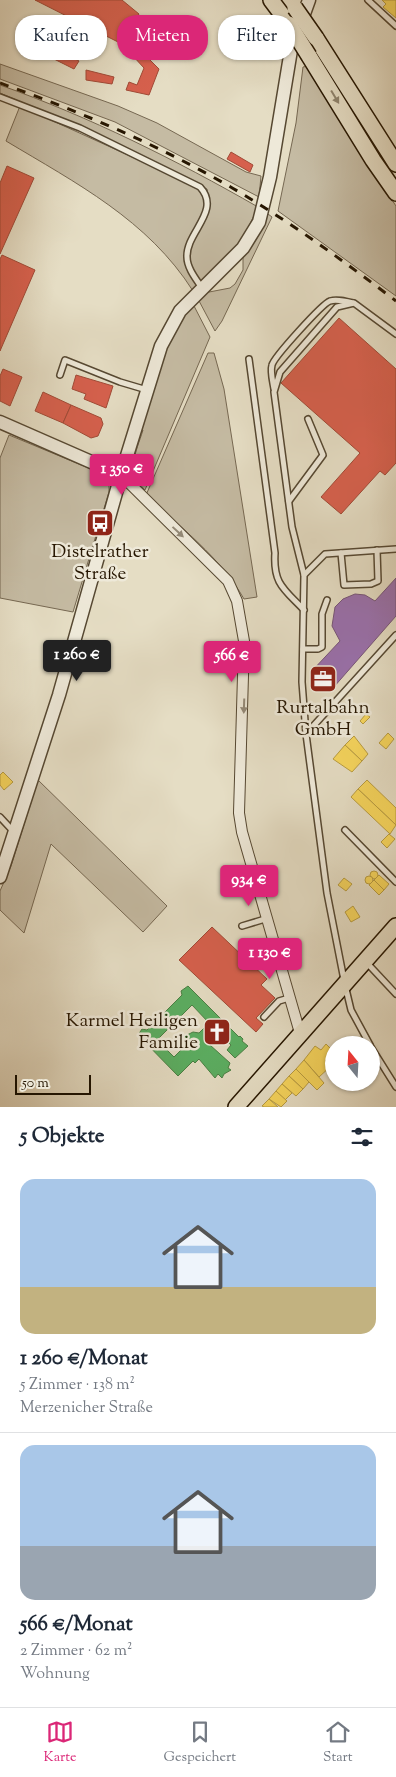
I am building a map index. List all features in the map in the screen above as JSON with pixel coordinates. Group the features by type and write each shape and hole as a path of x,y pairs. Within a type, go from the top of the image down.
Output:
{"main road":[{"path":"271,0 289,24 373,160 396,193"},
{"path":"293,4 396,164"},
{"path":"236,1107 396,926"}],"street":[{"path":"0,877 3,859 16,833 93,578 121,475 161,346 170,326 180,311 244,248 259,222 270,177 291,50 296,31 309,0"},
{"path":"0,422 121,475 143,499 228,581 237,601 244,640 239,813 242,832 265,919 300,1033"}],"lane":[{"path":"368,0 396,26"},
{"path":"0,97 80,128 200,187 206,194 208,206 188,247 187,258 191,272 202,289"},
{"path":"365,1036 350,1010 327,893 306,734 302,682 304,575 292,527 272,366 277,357 305,325 328,302 340,300 354,303 396,334"},
{"path":"274,392 280,372 337,308 354,303"},
{"path":"249,359 275,553 274,570 281,586 304,610"},
{"path":"60,375 65,360 120,382 148,390"},
{"path":"289,502 323,455 308,419"},
{"path":"304,575 325,554 396,549"},
{"path":"341,553 342,583 346,586 377,583 378,550"},
{"path":"303,649 318,649 322,647 322,614 327,600"},
{"path":"306,734 396,635"},
{"path":"0,817 16,833"},
{"path":"345,830 396,882"},
{"path":"242,926 265,919"},
{"path":"365,960 396,994"},
{"path":"264,1017 279,1001 289,998"},
{"path":"380,1061 396,1087"}],"shaded area":[{"path":"0,64 118,106 157,123 246,172 261,176 259,197 115,122 0,79"},
{"path":"308,66 365,160 396,206 396,296 278,211 296,123 303,67"},
{"path":"0,85 67,111 132,140 258,207 241,243 193,291 175,266 133,223 84,188 6,141 20,106 205,190 206,207 192,244 210,205 207,189 117,143 0,93"},
{"path":"268,214 272,217 222,321 215,331 198,299 204,293 230,288 235,284 243,270 243,258 256,239"},
{"path":"193,304 210,337 145,490 135,476 134,469 135,454 143,430 140,430 166,347 182,317"},
{"path":"208,353 214,353 224,389 257,597 244,599 235,584 212,557 146,495"},
{"path":"9,435 103,474 109,484 109,492 73,612 0,598 0,458"},
{"path":"38,780 167,906 143,932 51,844 24,933 0,910 0,891 11,866"}],"building: Wohnen":[{"path":"382,0 396,0 396,18 383,7 386,4"},
{"path":"366,714 370,717 363,724 360,721"},
{"path":"388,733 394,739 386,749 379,743"},
{"path":"354,736 368,754 362,761 345,745"},
{"path":"345,745 362,761 352,772 333,759"},
{"path":"3,772 13,782 4,790 0,785 0,775"},
{"path":"367,780 396,808 396,825 358,789"},
{"path":"358,789 396,825 390,834 351,797"},
{"path":"389,834 395,839 387,848 381,842"},
{"path":"374,871 378,875 374,879 370,875"},
{"path":"379,875 389,884 384,890 374,880"},
{"path":"369,876 373,880 369,884 365,880"},
{"path":"344,878 352,884 346,891 338,885"},
{"path":"374,880 384,890 379,895 369,885"},
{"path":"353,906 360,917 351,922 345,912"},
{"path":"325,1045 325,1072 319,1077 304,1060 315,1046 321,1050"},
{"path":"304,1060 324,1083 317,1090 296,1069"},
{"path":"296,1069 309,1082 303,1089 289,1076"},
{"path":"289,1076 303,1089 296,1096 282,1084"},
{"path":"282,1084 292,1093 285,1100 276,1091"},
{"path":"276,1091 287,1101 281,1107 269,1099"},
{"path":"269,1099 278,1107 262,1106"}],"building: Handel":[{"path":"35,0 122,0 139,14 117,15 117,41 107,36 107,15 65,15"},
{"path":"56,60 79,61 74,69"},
{"path":"137,60 150,60 159,69 149,95 126,90 129,82 137,85 144,68"},
{"path":"86,70 114,77 112,84 86,80"},
{"path":"231,152 253,165 250,172 227,159"},
{"path":"7,166 34,178 0,254 0,183"},
{"path":"2,255 35,270 0,351 0,259"},
{"path":"339,318 396,369 396,463 385,475 380,471 341,514 321,497 360,453 281,383"},
{"path":"3,369 22,377 10,406 0,401 0,376"},
{"path":"76,375 113,386 106,408 84,399 86,394 72,389"},
{"path":"43,392 71,405 63,423 35,411"},
{"path":"71,405 101,418 103,424 98,436 91,438 63,423"},
{"path":"212,927 267,979 261,985 275,998 256,1018 263,1024 256,1032 179,960"}],"building: Büros":[{"path":"396,578 396,616 333,688 328,689 311,672 340,641 332,626 335,607 343,599 355,594 365,595 375,601"}],"building: Öffentlich":[{"name":"Karmel Heiligen Familie","path":"188,986 248,1046 235,1058 227,1050 231,1045 220,1035 210,1045 230,1063 228,1068 231,1070 224,1074 222,1078 218,1074 215,1078 199,1059 195,1063 193,1061 178,1076 138,1035 142,1029 147,1030 182,995 181,991","holes":["192,1005 209,1023 199,1033 193,1032 185,1036 182,1042 182,1049 174,1057 157,1040"]}],"railway":[{"path":"0,83 109,126 213,177 294,227 396,301"}],"place":[{"name":"Distelrather Straße","path":"100,523"},
{"name":"Rurtalbahn GmbH","path":"323,679"},
{"name":"Karmel Heiligen Familie","path":"217,1032"}]}
